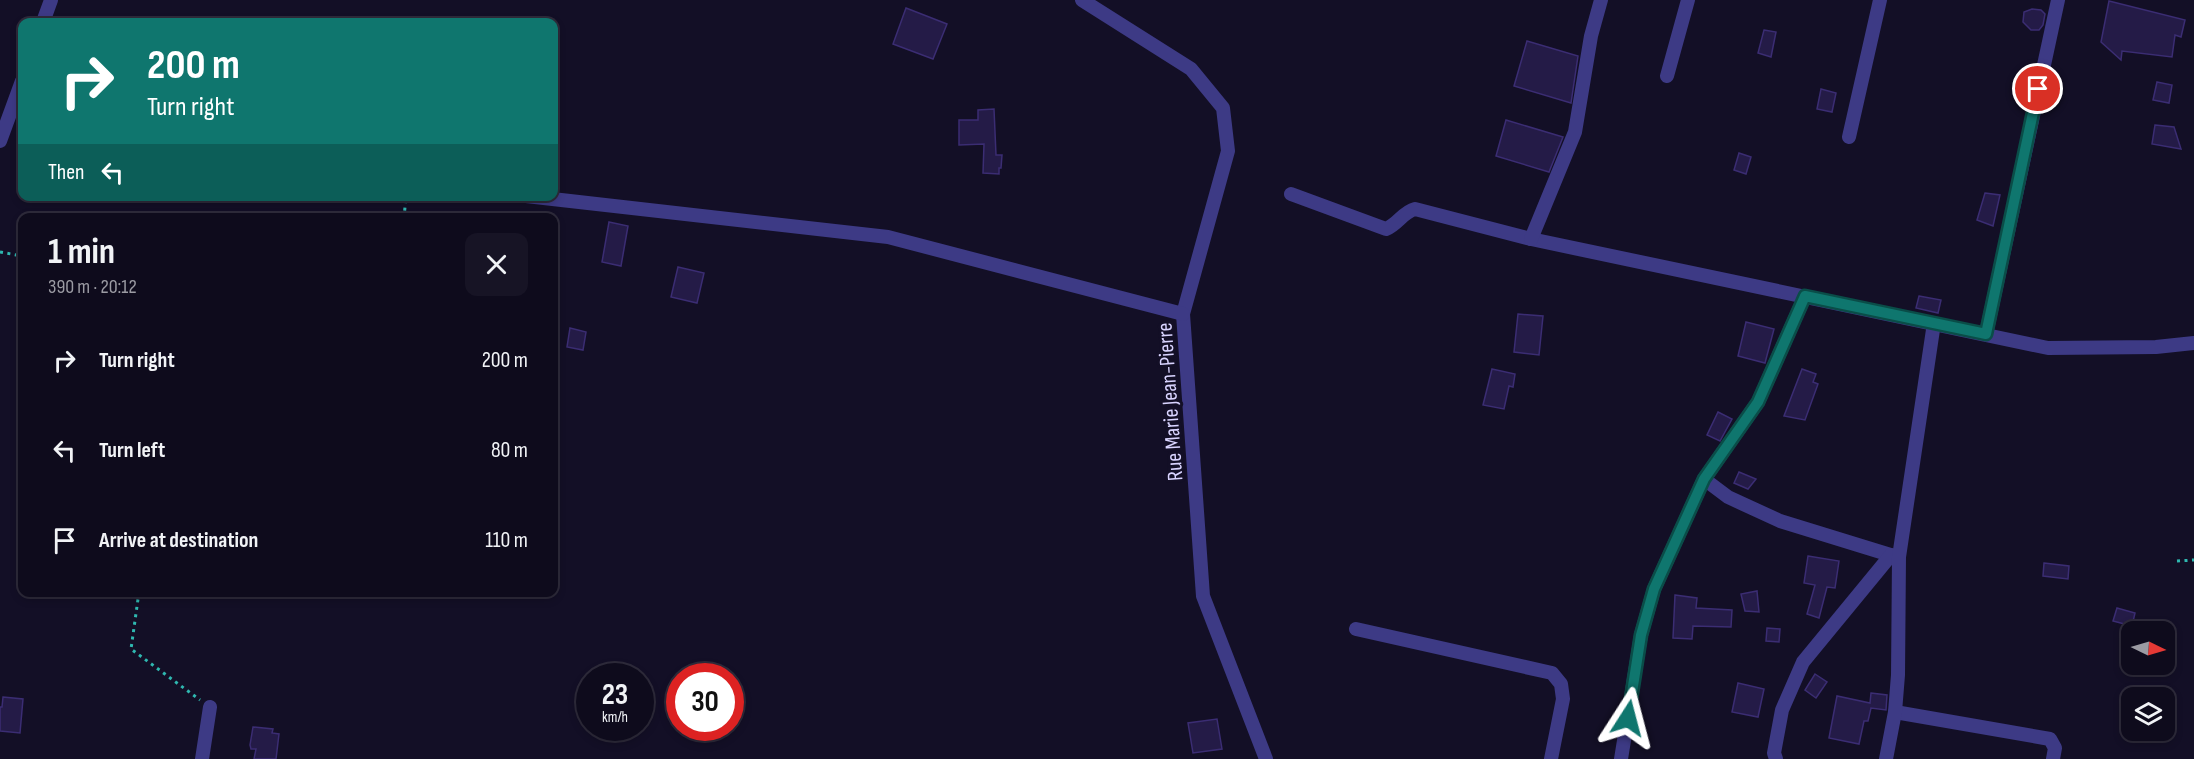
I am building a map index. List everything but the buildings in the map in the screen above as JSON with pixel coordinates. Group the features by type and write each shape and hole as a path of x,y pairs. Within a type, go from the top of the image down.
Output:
{"street":[{"path":"44,18 51,0"},
{"name":"Rue Marie Jean-Pierre","path":"1082,0 1191,69 1223,108 1228,151 1183,314 1203,596 1266,759"},
{"path":"1531,239 1575,132 1591,36 1601,0"},
{"path":"1667,76 1688,0"},
{"path":"1849,136 1880,0"},
{"path":"1986,334 2058,0"},
{"path":"0,141 18,92"},
{"path":"1291,194 1386,229 1393,226 1408,210 1415,209 1531,239 2048,348 2156,347 2194,343"},
{"path":"558,200 888,237 1183,314"},
{"path":"1621,759 1641,635 1654,589 1704,479 1758,402 1805,296"},
{"path":"1886,759 1895,712 1898,675 1895,556 1934,323"},
{"path":"1704,479 1728,497 1780,521 1895,556"},
{"path":"1776,759 1774,753 1782,710 1803,662 1895,556"},
{"path":"1356,629 1552,673 1561,684 1563,699 1551,759"},
{"path":"202,759 210,707"},
{"path":"1895,712 2050,739 2055,748 2053,759"}],"path":[{"path":"0,252 18,255"},
{"path":"2176,561 2194,560"},
{"path":"138,597 131,649 210,707"}],"route":[{"path":"1628,718 1641,635 1654,589 1704,479 1758,402 1805,296 1986,334 2038,89"}]}
